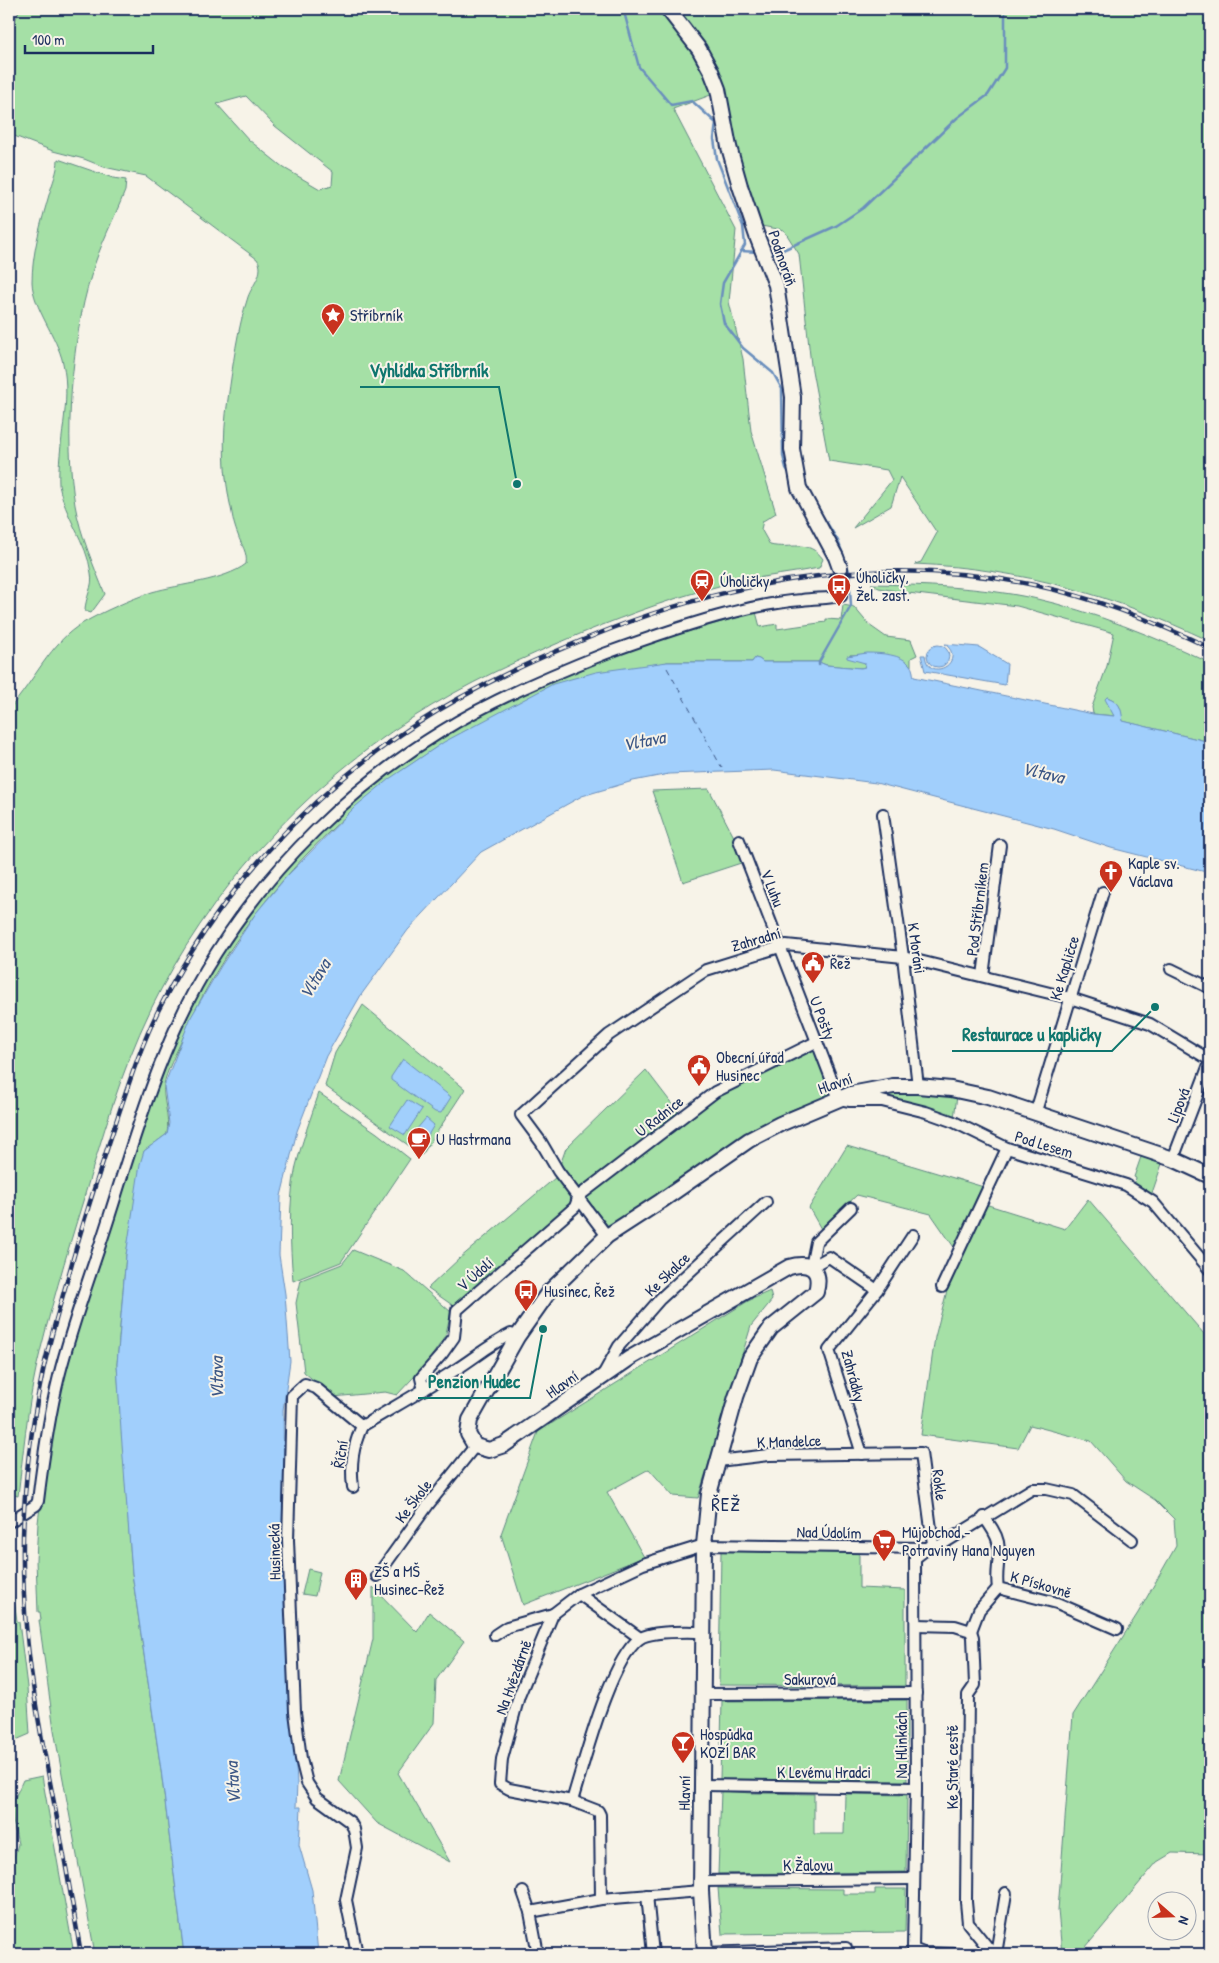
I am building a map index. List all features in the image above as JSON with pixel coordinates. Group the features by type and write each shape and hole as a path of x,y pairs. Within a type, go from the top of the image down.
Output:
{"street":[{"name":"Podmoráň","path":"668,9 696,44 714,79 721,100 732,158 758,239 776,285 792,397 792,449 798,483 838,562"},
{"path":"10,1520 36,1505 38,1500 59,1377 146,1098 165,1050 182,1014 215,954 265,886 319,827 352,797 400,759 442,731 499,700 566,669 648,638 731,612 798,600 841,596 838,562"},
{"name":"K Moráni","path":"883,814 903,957 918,1086"},
{"name":"V Luhu","path":"739,840 780,947"},
{"name":"Pod Stříbrníkem","path":"983,976 1000,845"},
{"name":"Ke Kapličce","path":"1036,1111 1103,892"},
{"name":"Zahradní","path":"608,1236 558,1171 541,1142 521,1115 609,1035 706,970 786,945 795,944 903,957 1070,998 1150,1024 1210,1061"},
{"name":"U Pošty","path":"780,947 839,1099"},
{"path":"1171,969 1210,988"},
{"name":"U Radnice","path":"579,1196 715,1092 816,1042"},
{"name":"Lipová","path":"1173,1159 1210,1061"},
{"name":"Hlavní","path":"705,1953 701,1886 703,1632 704,1545 709,1494 736,1397 750,1358 771,1328 816,1292 818,1276 811,1267 804,1264 789,1267 630,1358 504,1446 489,1450 476,1446 468,1434 471,1415 516,1337 548,1293 608,1236 749,1140 780,1124 851,1094 893,1086 918,1086 952,1089 988,1096 1173,1159 1210,1176"},
{"name":"Pod Lesem","path":"839,1099 882,1102 926,1112 954,1122 1007,1148 1126,1185 1153,1202 1210,1270"},
{"path":"942,1287 1007,1148"},
{"name":"V Údolí","path":"424,1390 421,1378 454,1337 457,1310 576,1207 579,1196"},
{"name":"Ke Skalce","path":"601,1378 619,1346 660,1299 766,1202"},
{"path":"811,1267 816,1242 851,1208"},
{"name":"Zahrádky","path":"862,1454 829,1350 877,1290 913,1235"},
{"path":"811,1267 829,1257 877,1290"},
{"path":"362,1426 424,1390 499,1340 511,1334 516,1337"},
{"name":"Husinecká","path":"357,1954 346,1900 357,1848 356,1839 350,1822 317,1798 307,1783 302,1768 295,1712 288,1540 292,1396 305,1384 310,1385 362,1426"},
{"name":"Říční","path":"353,1487 350,1469 355,1443 362,1426"},
{"name":"Ke Škole","path":"378,1576 428,1505 476,1446"},
{"name":"Rokle","path":"862,1454 921,1453 932,1544 927,1548"},
{"name":"K Mandelce","path":"718,1461 769,1455 862,1454"},
{"name":"Nad Údolím","path":"704,1545 927,1548 939,1546 1032,1489 1046,1489 1073,1495 1132,1540"},
{"name":"K Pískovně","path":"984,1517 996,1536 998,1544 996,1577 998,1588 1057,1603 1117,1629"},
{"name":"Na Hvězdárně","path":"572,1801 509,1789 500,1784 502,1759 519,1696 553,1614 579,1594 643,1564 704,1545"},
{"name":"Na Hlinkách","path":"927,1548 916,1558 916,1788 913,1949 923,1953 958,1954"},
{"path":"916,1625 954,1626 971,1631 979,1610 998,1588"},
{"path":"579,1594 640,1638"},
{"path":"495,1635 507,1627 553,1614"},
{"name":"Ke Staré cestě","path":"971,1631 974,1645 976,1679 975,1685 968,1694 966,1902 968,1924 994,1954"},
{"path":"601,1899 600,1815 593,1808 572,1801 610,1688 627,1652 640,1638 662,1633 703,1632"},
{"name":"Sakurová","path":"703,1694 916,1693"},
{"name":"K Levému Hradci","path":"702,1786 916,1788"},
{"name":"K Žalovu","path":"530,1912 601,1899 701,1886 914,1880"},
{"path":"524,1892 538,1954"},
{"path":"994,1954 1006,1893"},
{"path":"647,1894 653,1954"},
{"path":"705,1953 846,1948"}],"green space":[{"path":"20,9 661,9 692,49 716,93 673,109 736,230 729,302 743,359 751,431 776,513 763,521 761,529 770,545 805,547 817,553 823,559 819,568 719,586 639,611 558,643 473,683 412,718 371,746 332,777 261,847 229,885 173,967 150,1011 121,1081 70,1243 41,1348 30,1401 18,1496 9,1494 9,709 52,651 71,631 83,623 143,595 214,578 237,570 246,564 245,552 234,521 227,484 224,456 225,428 241,322 248,297 260,269 257,259 146,176 104,167 84,159 53,151 9,134 9,34","holes":["246,96 275,126 333,172 332,185 320,189 284,168 249,140 217,104"]},
{"path":"678,9 1210,9 1210,641 1138,610 1067,587 1031,578 994,572 915,564 921,562 937,533 900,477 891,506 853,528 892,480 887,470 829,461 811,365 799,254 784,230 761,226 743,170 717,74"},
{"path":"58,159 113,178 126,180 125,191 98,254 84,302 74,359 71,390 70,450 75,505 84,539 105,594 91,613 85,611 92,578 89,562 59,485 66,393 63,363 56,343 36,302 32,282 38,238"},
{"path":"871,584 972,589 1033,598 1079,610 1123,626 1167,643 1210,663 1210,707 1205,708 1203,729 1210,733 1210,742 1122,721 1119,706 1115,701 1107,697 1115,716 1093,714 1092,707 1107,666 1114,633 1017,606 908,593 879,588"},
{"path":"843,605 854,607 869,625 886,637 911,640 917,655 911,658 911,666 898,658 874,654 850,655 865,663 865,667 861,668 826,665 819,662 763,662 755,658 752,662 667,662 474,727 429,752 385,783 342,819 302,859 265,902 232,947 204,993 165,1080 167,1134 144,1151 126,1255 117,1364 132,1573 161,1770 184,1954 95,1954 54,1730 39,1620 41,1620 40,1612 38,1612 36,1560 38,1523 56,1375 72,1313 85,1297 167,1050 217,955 266,887 351,799 422,746 566,671 652,642 756,612 760,627 777,624 777,629 826,622 826,619 841,620"},
{"path":"709,789 733,835 744,862 683,882 652,791"},
{"path":"363,1005 465,1089 422,1155 325,1086 335,1053"},
{"path":"809,1049 814,1051 830,1092 828,1096 786,1112 749,1132 609,1227 585,1197 724,1093"},
{"path":"646,1070 679,1113 579,1188 560,1165 566,1148"},
{"path":"879,1092 915,1092 957,1096 954,1118 858,1100"},
{"path":"319,1093 377,1133 410,1159 341,1262 293,1281 290,1224 293,1180 301,1147"},
{"path":"847,1146 987,1188 958,1253 931,1214 857,1195 821,1229 809,1208"},
{"path":"1142,1154 1163,1161 1151,1196 1134,1185 1136,1178 1134,1177"},
{"path":"555,1178 559,1179 575,1201 455,1307 428,1288 460,1258"},
{"path":"1088,1199 1204,1334 1205,1373 1210,1379 1210,1854 1172,1853 1157,1862 1080,1954 1062,1954 1058,1910 1073,1715 1138,1613 1176,1546 1174,1519 1155,1500 1126,1481 1091,1441 1030,1425 1018,1448 921,1435 935,1337 951,1275 985,1204 1065,1229"},
{"path":"353,1250 404,1271 451,1312 445,1337 426,1364 397,1395 385,1392 333,1397 304,1372 296,1303 301,1280 342,1264"},
{"path":"770,1291 772,1300 751,1326 698,1498 673,1496 649,1469 607,1492 644,1557 523,1605 501,1534 538,1432 748,1301"},
{"path":"721,1551 859,1553 859,1588 905,1590 905,1686 719,1685"},
{"path":"308,1569 320,1572 315,1596 302,1594"},
{"path":"9,1585 12,1585 17,1621 19,1622 27,1687 30,1734 16,1740 9,1716"},
{"path":"373,1587 417,1632 429,1612 464,1641 436,1680 434,1723 398,1773 450,1862 377,1823 339,1781 373,1639"},
{"path":"907,1700 907,1781 720,1779 722,1701"},
{"path":"42,1776 74,1954 9,1954 9,1869 11,1868 18,1844 13,1821 12,1804 23,1780"},
{"path":"721,1791 814,1794 814,1834 844,1834 845,1794 907,1795 906,1872 718,1874"},
{"path":"718,1888 843,1889 843,1894 875,1894 875,1889 906,1889 905,1932 722,1934"}],"water":[{"path":"945,644 979,647 1007,664 1005,685 925,671 921,655 925,655 928,664 933,668 939,669 950,663 951,651"},
{"path":"938,645 946,648 949,656 946,664 938,667 930,664 927,656 930,648"},
{"name":"Vltava","path":"867,653 902,658 911,666 914,677 1093,714 1114,716 1105,699 1107,697 1115,701 1119,706 1123,721 1210,742 1210,873 1111,848 1054,829 876,783 774,770 669,774 633,781 582,796 481,852 408,930 361,995 326,1056 297,1131 281,1196 279,1255 285,1294 290,1361 283,1410 285,1596 297,1783 296,1807 301,1807 299,1845 312,1890 318,1954 184,1954 161,1770 132,1573 117,1364 126,1255 140,1164 144,1151 167,1134 169,1123 164,1086 191,1017 221,966 256,913 287,876 356,806 389,779 444,742 553,684 596,672 667,662 752,662 755,658 763,662 819,662 826,665 861,668 865,667 865,663 847,658 847,656"},
{"path":"403,1059 451,1097 441,1113 435,1112 391,1080"},
{"path":"407,1100 422,1109 405,1135 390,1126"},
{"path":"426,1118 434,1125 424,1142 411,1136"}],"waterway":[{"path":"612,9 624,12 639,67 671,105 692,101 716,123 714,139 717,159 743,226 745,245 723,283 720,304 724,323 743,348 773,373 782,389 783,456 786,468 790,474"},
{"path":"768,253 776,253 836,226 863,208 957,118 988,95 1005,68 1005,9"},
{"path":"741,251 758,252"},
{"path":"814,502 838,541 849,571 851,606 819,665"}],"ferry route":[{"path":"667,668 722,768"}],"railway":[{"path":"81,1954 28,1650 23,1540 32,1430 49,1346 83,1224 126,1093 147,1036 159,1009 182,967 237,887 268,850 337,783 375,753 438,710 486,684 562,649 613,628 715,595 820,576 874,572 927,572 981,576 1057,590 1102,604 1146,620 1210,648"}],"place":[{"name":"Stříbrník","path":"333,336"},
{"name":"Vyhlídka Stříbrník","path":"517,484"},
{"name":"Úholičky","path":"702,602"},
{"name":"Úholičky, Žel. zast.","path":"839,607"},
{"name":"Kaple sv. Václava","path":"1111,893"},
{"name":"Řež","path":"813,984"},
{"name":"Restaurace u kapličky","path":"1155,1007"},
{"name":"Obecní úřad Husinec","path":"699,1087"},
{"name":"U Hastrmana","path":"419,1160"},
{"name":"Husinec, Řež","path":"526,1312"},
{"name":"Penzion Hudec","path":"543,1329"},
{"name":"Můjobchod - Potraviny Hana Nguyen","path":"884,1562"},
{"name":"ZŠ a MŠ Husinec-Řež","path":"356,1601"},
{"name":"Hospůdka KOZÍ BAR","path":"683,1764"}],"district":[{"name":"ŘEŽ","path":"726,1504"}]}
